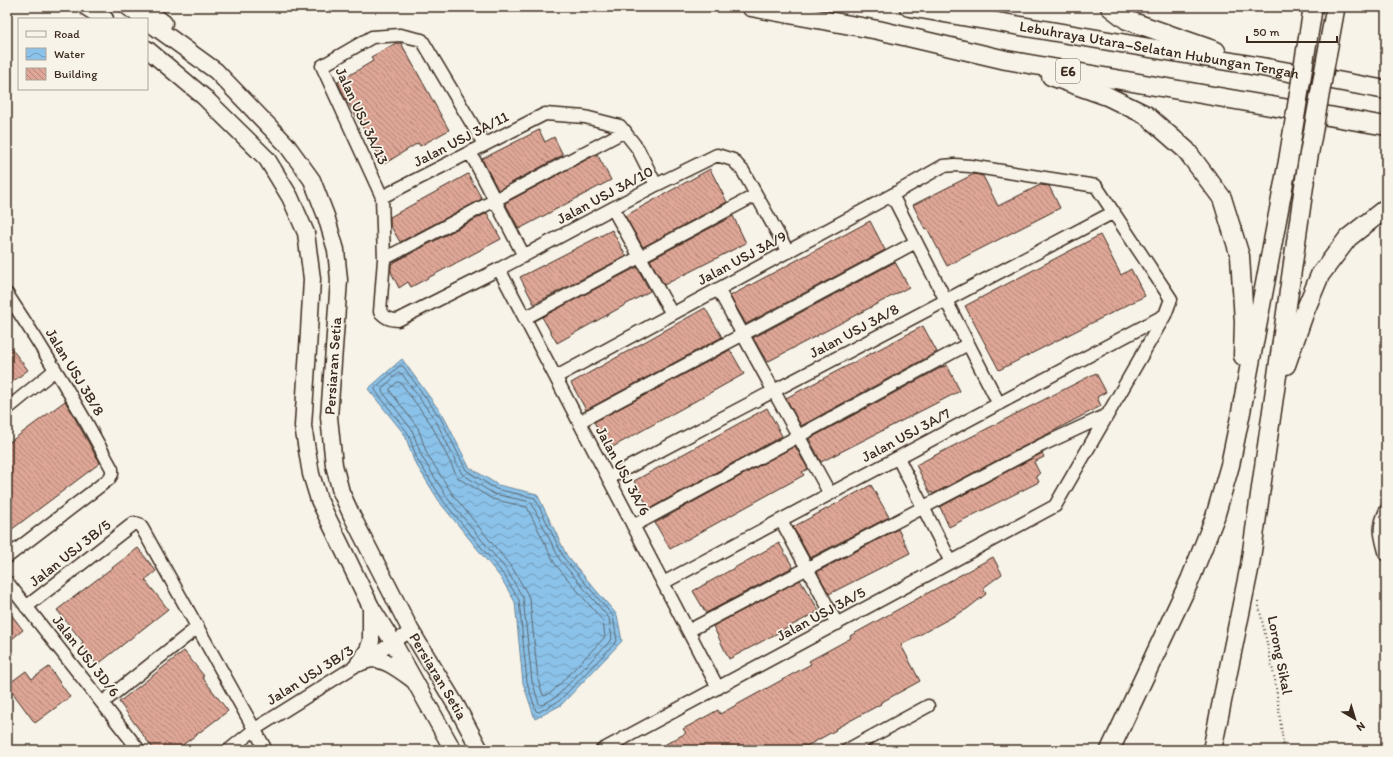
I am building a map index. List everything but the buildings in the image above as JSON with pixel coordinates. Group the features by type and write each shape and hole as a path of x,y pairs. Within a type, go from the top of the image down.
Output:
{"highway":[{"name":"E6","path":"751,7 878,30 1006,60 1386,126"},
{"name":"Lebuhraya Utara–Selatan Hubungan Tengah","path":"909,7 1262,67 1386,90"},
{"path":"1110,7 1127,20 1262,67"},
{"path":"1110,750 1190,580 1215,517 1230,464 1288,161 1313,7"},
{"path":"1212,750 1250,565 1306,165 1336,9"},
{"path":"1006,60 1107,96 1146,115 1186,150 1222,198 1240,256 1244,322 1241,412"},
{"path":"1271,418 1300,325 1320,275 1348,238 1386,208"}],"main road":[{"path":"86,7 103,18"},
{"path":"128,7 143,18"},
{"path":"143,7 187,40 216,72"},
{"name":"Persiaran Setia","path":"148,22 216,72 286,144 312,180 326,216 336,250 339,280 329,417 334,465 341,492 411,631 457,706 480,750"},
{"name":"Persiaran Setia","path":"148,50 204,98 267,159 290,197 306,233 312,279 302,426 311,474 319,500 371,606 393,642 453,750"},
{"path":"359,663 368,650 371,641 371,606"},
{"path":"359,663 370,659 380,660 403,672 414,681"}],"street":[{"name":"Jalan USJ 3A/13","path":"382,197 322,66 372,37 400,36 422,40 484,144"},
{"name":"Jalan USJ 3A/11","path":"382,197 545,114 585,117 620,126 638,149 656,185"},
{"path":"382,197 384,259 496,201 625,131"},
{"path":"470,152 524,256"},
{"name":"Jalan USJ 3A/10","path":"384,259 380,312 391,320 398,320 524,256 656,185 718,155 732,160 742,170 788,252"},
{"name":"Jalan USJ 3A/9","path":"556,377 892,196 943,166 970,166 1096,186 1114,212"},
{"path":"525,318 756,195"},
{"path":"892,196 999,404"},
{"path":"613,209 672,314"},
{"path":"688,631 1042,445 1107,415 1165,315 1171,299 1114,212"},
{"name":"Jalan USJ 3A/8","path":"608,478 1114,212"},
{"path":"579,422 916,242"},
{"name":"Jalan USJ 3A/6","path":"499,269 718,688"},
{"path":"718,289 830,494"},
{"name":"Jalan USJ 3B/8","path":"7,294 86,421 112,469 112,474 109,479 7,557"},
{"name":"Jalan USJ 3A/7","path":"663,583 1165,315"},
{"path":"633,526 968,344"},
{"path":"7,409 55,370"},
{"name":"Jalan USJ 3A/5","path":"602,750 1055,506 1107,415"},
{"path":"898,458 951,562"},
{"path":"1386,510 1382,519 1380,530 1386,555"},
{"path":"782,520 837,624"},
{"name":"Jalan USJ 3B/5","path":"26,607 134,523 139,524 142,528 198,627"},
{"name":"Jalan USJ 3D/6","path":"7,582 139,750"},
{"path":"102,703 198,627 266,750"},
{"name":"Jalan USJ 3B/3","path":"229,750 255,729 411,631"},
{"path":"847,750 862,746 928,706"}],"path":[{"name":"Lorong Sikal","path":"1257,596 1275,680 1284,750"}],"water":[{"path":"402,359 444,417 469,467 498,485 537,494 567,556 617,615 622,641 561,705 535,719 523,683 515,602 501,578 441,504 414,461 405,435 368,389"}]}
